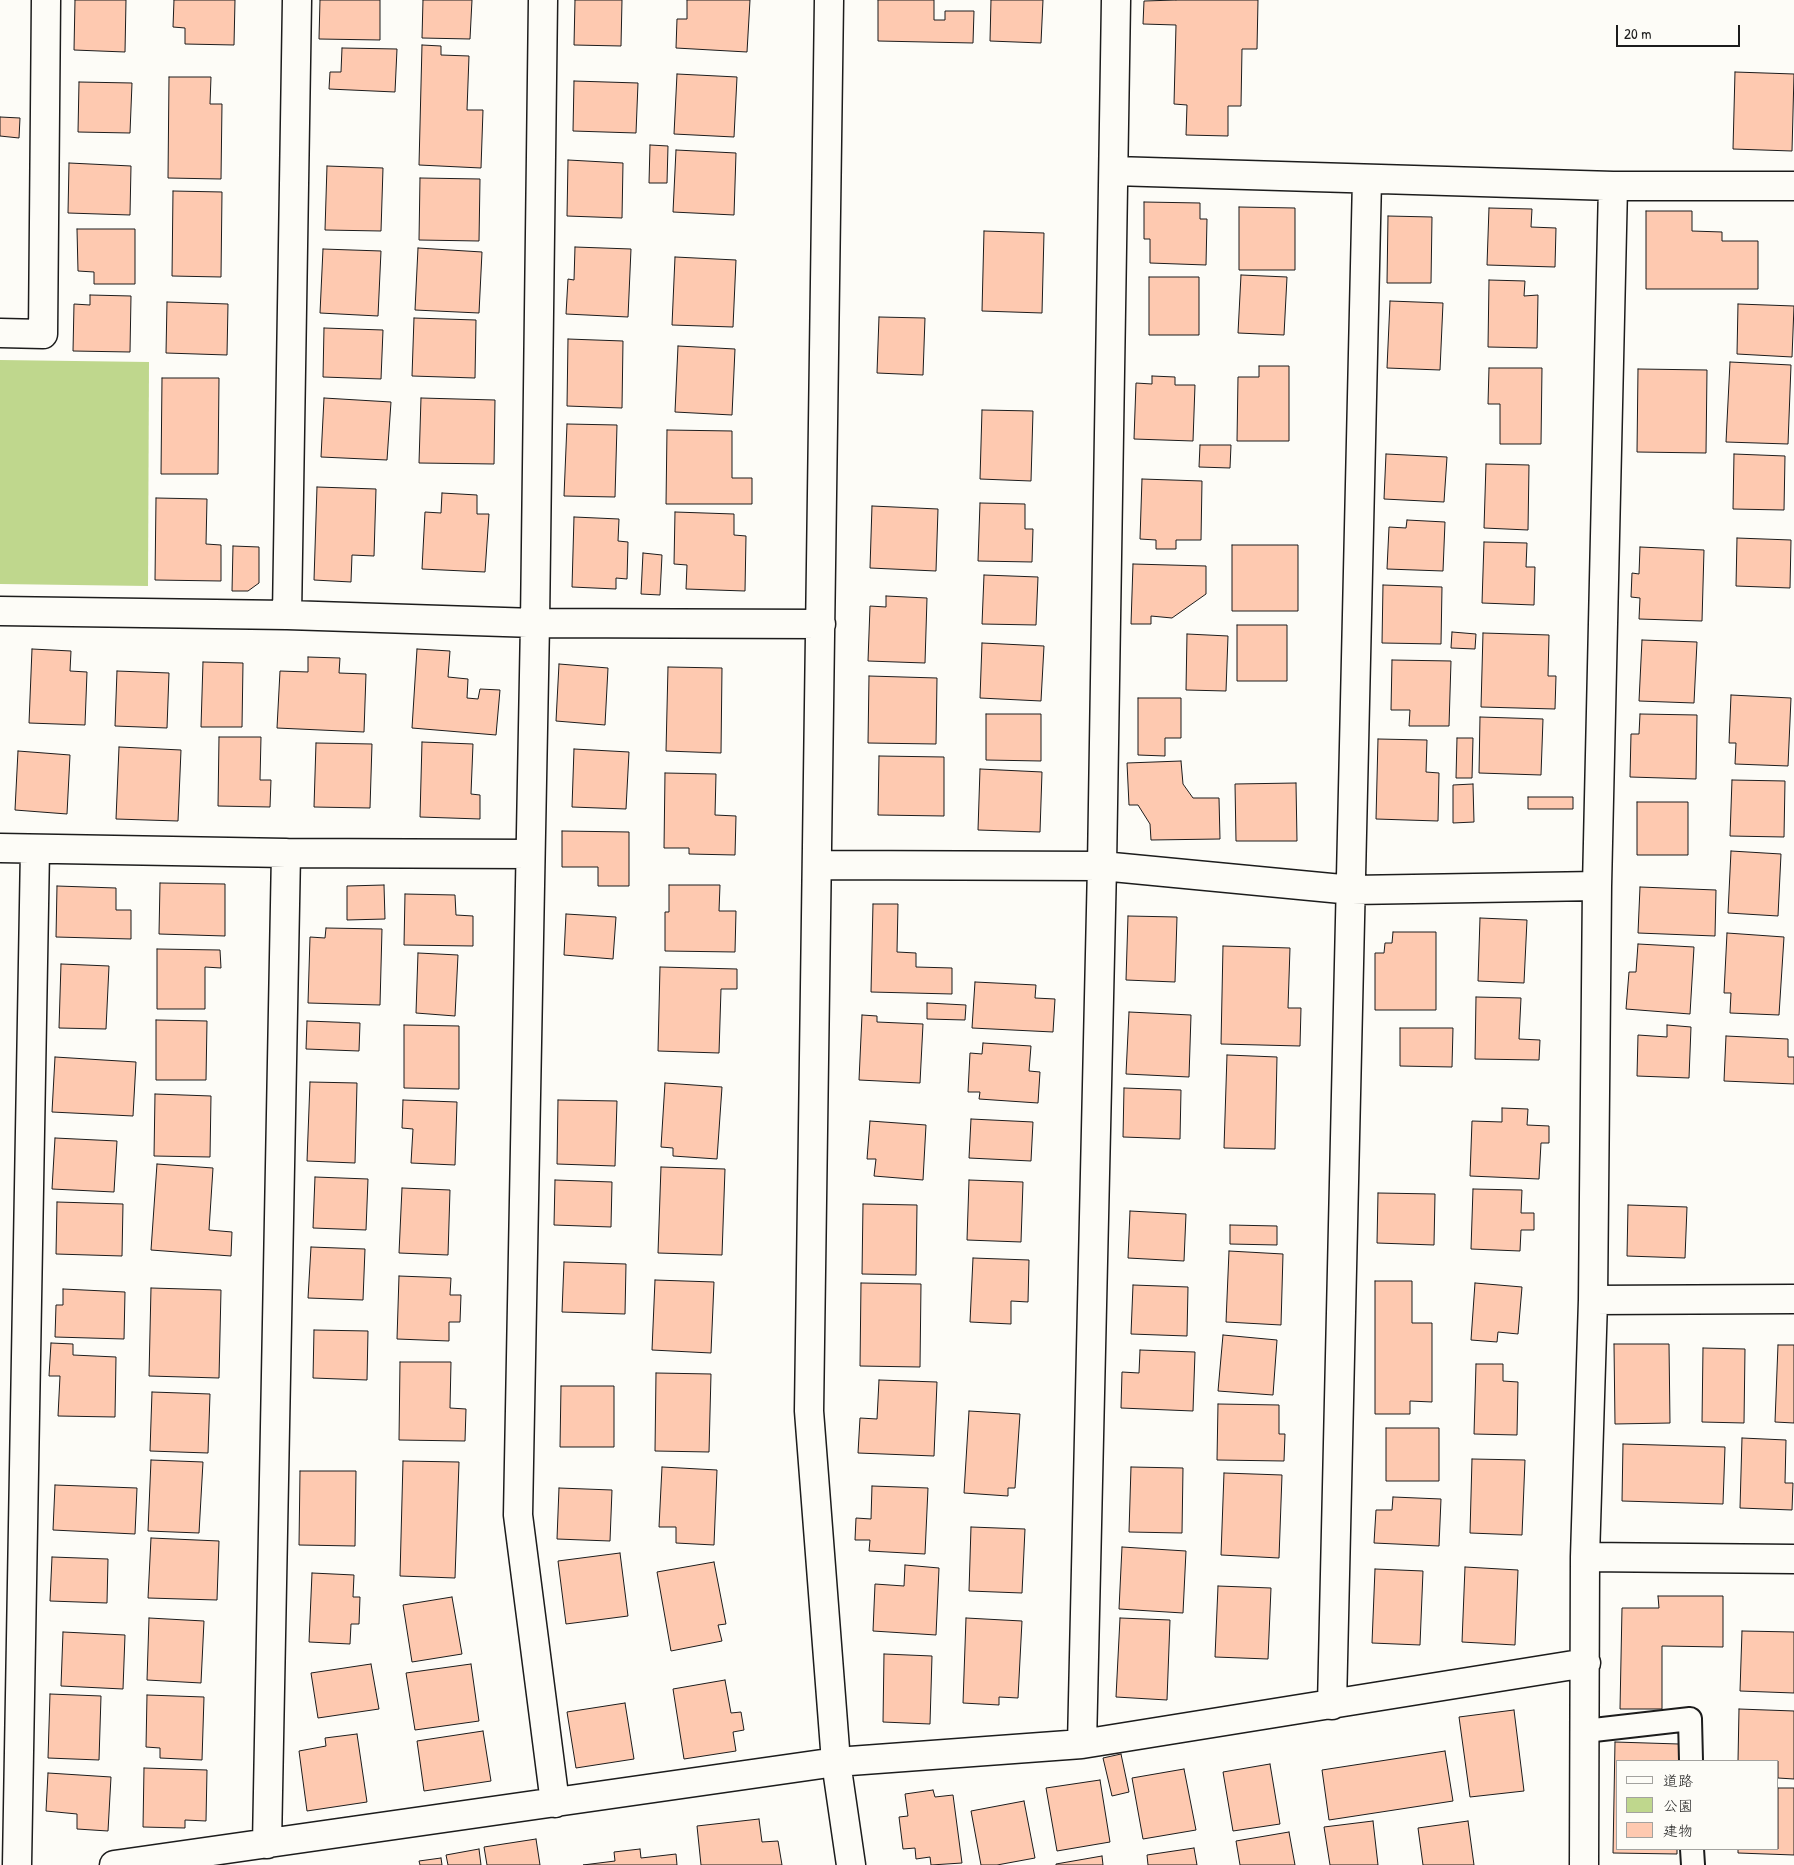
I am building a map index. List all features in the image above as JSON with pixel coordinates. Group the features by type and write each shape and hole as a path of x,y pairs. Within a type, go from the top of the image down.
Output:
{"street":[{"path":"0,333 43,334 46,0"},
{"path":"287,615 297,0"},
{"path":"543,0 518,1515 555,1803"},
{"path":"829,0 809,1411 836,1762 851,1865"},
{"path":"1082,1744 1102,866 1116,0"},
{"path":"1114,171 1613,186 1794,186"},
{"path":"1332,1705 1367,179"},
{"path":"1584,1865 1585,1557 1593,1300 1597,886 1613,186"},
{"path":"0,611 287,615 534,622 821,624"},
{"path":"0,848 286,853 530,854"},
{"path":"17,1865 35,849"},
{"path":"267,1844 286,853"},
{"path":"817,865 1102,866 1352,890 1597,886"},
{"path":"1593,1300 1794,1299"},
{"path":"1585,1557 1794,1559"},
{"path":"114,1865 836,1762 1082,1744 1586,1663"}],"lane":[{"path":"1585,1731 1690,1719 1691,1760"},
{"path":"1692,1850 1693,1865"}],"green space":[{"path":"0,360 149,362 148,586 0,584"}],"building":[{"path":"75,0 126,0 125,52 74,50"},
{"path":"174,0 235,0 234,45 185,44 185,28 173,27"},
{"path":"320,0 380,0 380,40 319,39"},
{"path":"423,0 472,0 470,39 422,38"},
{"path":"575,0 622,0 621,46 574,45"},
{"path":"687,0 750,0 747,52 676,48 677,19 687,19"},
{"path":"878,0 934,0 934,20 945,20 945,11 974,11 973,43 878,41"},
{"path":"991,0 1043,0 1041,43 990,41"},
{"path":"1258,0 1257,49 1242,49 1241,106 1228,106 1228,136 1186,135 1187,105 1174,104 1176,25 1143,24 1144,1"},
{"path":"422,45 441,46 441,55 469,56 467,110 483,110 481,168 419,165"},
{"path":"342,48 397,49 395,92 329,89 330,72 341,72"},
{"path":"1735,72 1794,74 1792,151 1733,149"},
{"path":"677,74 737,77 734,137 674,134"},
{"path":"169,77 211,77 210,104 222,104 221,179 168,178"},
{"path":"574,81 638,83 636,133 573,131"},
{"path":"79,82 132,83 130,133 78,132"},
{"path":"0,117 20,118 19,138 0,136"},
{"path":"650,145 668,146 667,183 649,183"},
{"path":"676,150 736,153 734,215 673,212"},
{"path":"568,160 623,163 622,218 567,216"},
{"path":"69,163 131,166 130,215 68,213"},
{"path":"327,166 383,168 381,231 325,230"},
{"path":"420,178 480,179 479,241 419,240"},
{"path":"173,191 222,192 221,277 172,276"},
{"path":"1144,202 1200,203 1200,219 1207,219 1206,265 1150,263 1150,239 1144,239"},
{"path":"1239,207 1295,208 1295,270 1239,270"},
{"path":"1489,208 1532,209 1531,227 1556,228 1555,267 1487,265"},
{"path":"1646,211 1692,211 1692,231 1722,232 1722,241 1758,241 1758,289 1646,289"},
{"path":"1388,216 1432,217 1431,283 1387,283"},
{"path":"77,229 135,229 135,284 94,284 94,272 78,271"},
{"path":"984,231 1044,233 1042,313 982,311"},
{"path":"575,247 631,249 628,317 566,314 568,279 574,280"},
{"path":"418,248 482,252 479,313 415,310"},
{"path":"323,249 381,251 378,316 320,313"},
{"path":"675,257 736,260 733,327 672,325"},
{"path":"1241,275 1287,277 1284,335 1238,333"},
{"path":"1149,277 1199,277 1199,335 1149,335"},
{"path":"1489,280 1525,281 1524,296 1538,295 1537,348 1488,347"},
{"path":"90,295 131,296 130,352 73,351 74,304 90,305"},
{"path":"1390,301 1443,303 1440,370 1387,368"},
{"path":"167,302 228,304 227,355 166,353"},
{"path":"1738,304 1794,306 1792,357 1737,354"},
{"path":"879,317 925,318 923,375 877,373"},
{"path":"414,318 476,320 475,378 412,376"},
{"path":"324,328 383,330 381,379 323,377"},
{"path":"568,339 623,341 622,408 567,406"},
{"path":"678,346 735,349 732,415 675,412"},
{"path":"1730,362 1791,365 1788,444 1726,442"},
{"path":"1259,366 1289,366 1289,441 1237,441 1238,377 1259,377"},
{"path":"1489,368 1542,368 1541,444 1500,444 1500,404 1488,404"},
{"path":"1638,369 1707,370 1706,453 1637,452"},
{"path":"1152,376 1175,377 1175,385 1195,385 1193,441 1134,439 1136,383 1152,384"},
{"path":"162,378 219,378 218,474 161,474"},
{"path":"324,398 391,402 387,460 321,457"},
{"path":"421,398 495,400 494,464 419,463"},
{"path":"982,410 1033,411 1031,481 980,479"},
{"path":"567,424 617,425 615,497 564,496"},
{"path":"667,430 732,431 732,478 752,478 752,504 666,504"},
{"path":"1200,445 1231,445 1230,468 1199,467"},
{"path":"1386,454 1447,457 1444,502 1384,499"},
{"path":"1734,454 1785,456 1784,510 1733,509"},
{"path":"1486,464 1529,465 1528,530 1484,528"},
{"path":"1142,479 1202,481 1201,540 1176,540 1176,549 1156,549 1156,540 1140,539"},
{"path":"317,487 376,489 374,556 352,555 351,582 314,580"},
{"path":"442,493 477,495 477,514 489,514 485,572 422,569 425,512 441,513"},
{"path":"156,498 207,499 206,544 221,545 221,581 155,580"},
{"path":"980,503 1025,504 1025,529 1033,529 1032,562 978,561"},
{"path":"872,506 938,509 936,571 870,568"},
{"path":"675,512 734,514 734,535 746,536 745,591 686,589 687,565 674,564"},
{"path":"574,517 619,519 618,541 628,542 627,579 616,578 616,589 572,587"},
{"path":"1407,520 1445,522 1443,571 1387,569 1389,527 1406,528"},
{"path":"1737,538 1791,540 1790,588 1736,586"},
{"path":"1484,542 1527,543 1526,567 1535,567 1534,605 1482,603"},
{"path":"1232,545 1298,545 1298,611 1232,611"},
{"path":"233,546 259,547 259,583 248,591 232,591"},
{"path":"1640,547 1704,550 1702,621 1639,619 1640,598 1631,597 1632,573 1639,574"},
{"path":"643,553 662,555 660,595 641,594"},
{"path":"1133,564 1206,566 1206,594 1172,618 1151,616 1151,624 1131,624"},
{"path":"984,575 1038,577 1036,625 982,624"},
{"path":"1383,585 1442,587 1441,644 1382,643"},
{"path":"886,596 927,598 925,663 868,661 870,606 886,607"},
{"path":"1237,625 1287,625 1287,681 1237,681"},
{"path":"1452,632 1476,634 1475,649 1451,648"},
{"path":"1483,633 1549,635 1548,676 1556,676 1555,709 1481,707"},
{"path":"1187,634 1228,636 1226,691 1186,690"},
{"path":"1642,640 1697,642 1694,703 1639,701"},
{"path":"982,643 1044,646 1041,701 980,698"},
{"path":"32,649 71,651 70,671 87,672 85,725 29,723"},
{"path":"417,649 450,651 448,677 468,679 467,698 478,699 480,689 500,690 496,735 412,728"},
{"path":"308,657 340,658 339,673 366,674 364,732 277,728 280,671 308,672"},
{"path":"1392,660 1451,661 1449,726 1409,726 1410,710 1391,710"},
{"path":"203,662 243,663 242,727 201,727"},
{"path":"559,664 608,668 605,725 556,721"},
{"path":"668,667 722,668 721,753 666,751"},
{"path":"117,671 169,673 167,728 115,726"},
{"path":"869,676 937,678 936,744 868,743"},
{"path":"1731,695 1791,698 1788,766 1735,764 1736,743 1729,743"},
{"path":"1138,698 1181,698 1181,738 1165,738 1165,756 1138,755"},
{"path":"986,714 1041,714 1041,761 986,760"},
{"path":"1640,714 1697,715 1696,779 1630,777 1631,734 1639,734"},
{"path":"1480,717 1543,719 1541,775 1479,773"},
{"path":"219,737 261,737 260,780 271,780 270,807 218,806"},
{"path":"1457,738 1473,738 1472,778 1456,778"},
{"path":"1378,739 1427,740 1426,772 1439,773 1438,821 1376,819"},
{"path":"422,742 473,744 471,794 480,795 480,819 420,817"},
{"path":"316,743 372,744 370,808 314,807"},
{"path":"119,747 181,750 178,821 116,819"},
{"path":"574,749 629,752 626,809 572,807"},
{"path":"18,751 70,755 67,814 15,810"},
{"path":"879,756 944,757 944,816 878,815"},
{"path":"1181,761 1183,784 1193,798 1219,798 1220,839 1151,840 1150,824 1138,805 1129,805 1127,763"},
{"path":"980,769 1042,772 1040,832 978,830"},
{"path":"665,773 716,774 715,815 736,816 735,855 689,854 689,848 664,848"},
{"path":"1732,780 1785,781 1784,837 1730,836"},
{"path":"1296,783 1297,841 1236,841 1235,784"},
{"path":"1473,784 1474,822 1453,823 1453,785"},
{"path":"1528,797 1573,797 1573,809 1528,809"},
{"path":"1637,802 1688,802 1688,855 1637,855"},
{"path":"562,831 629,832 629,886 598,886 598,867 562,867"},
{"path":"1731,851 1781,854 1778,916 1728,913"},
{"path":"160,883 225,884 225,936 159,934"},
{"path":"384,885 385,919 347,920 347,886"},
{"path":"669,885 720,885 719,911 736,911 735,952 665,951 665,912 669,912"},
{"path":"57,886 116,888 116,910 131,910 131,939 56,937"},
{"path":"1640,887 1716,890 1715,936 1638,933"},
{"path":"405,894 455,895 456,915 473,916 473,946 404,945"},
{"path":"873,904 898,904 897,952 916,953 916,967 952,968 952,994 871,992"},
{"path":"566,914 616,917 613,959 564,955"},
{"path":"1128,916 1177,917 1175,982 1126,980"},
{"path":"1480,918 1527,920 1524,983 1478,981"},
{"path":"326,928 382,929 380,1005 308,1003 310,937 325,938"},
{"path":"1393,932 1436,932 1436,1010 1375,1010 1375,953 1384,953 1385,943 1392,943"},
{"path":"1727,933 1784,937 1779,1015 1730,1013 1731,993 1724,993"},
{"path":"1638,944 1694,947 1690,1014 1626,1009 1629,972 1636,972"},
{"path":"1223,946 1290,948 1288,1008 1301,1008 1300,1046 1221,1044"},
{"path":"157,949 220,950 221,968 205,967 205,1009 157,1009"},
{"path":"418,953 458,955 455,1016 416,1013"},
{"path":"61,964 109,966 106,1029 59,1028"},
{"path":"660,967 737,969 737,989 721,989 719,1053 658,1051"},
{"path":"975,982 1036,985 1035,998 1055,999 1053,1032 972,1028"},
{"path":"1476,997 1521,998 1519,1039 1540,1040 1539,1060 1475,1059"},
{"path":"927,1003 966,1005 965,1020 927,1019"},
{"path":"1129,1012 1191,1015 1189,1077 1126,1074"},
{"path":"862,1015 877,1016 877,1022 923,1024 920,1083 859,1080"},
{"path":"156,1020 207,1021 206,1080 156,1080"},
{"path":"307,1021 360,1023 359,1051 306,1049"},
{"path":"404,1025 459,1026 459,1089 404,1088"},
{"path":"1667,1025 1691,1027 1689,1078 1637,1076 1638,1035 1667,1037"},
{"path":"1400,1028 1453,1028 1452,1067 1400,1066"},
{"path":"1726,1036 1788,1039 1788,1057 1794,1057 1794,1084 1724,1081"},
{"path":"983,1043 1031,1046 1029,1071 1040,1072 1038,1103 979,1099 980,1092 968,1092 970,1053 982,1054"},
{"path":"1227,1055 1277,1057 1275,1149 1224,1148"},
{"path":"55,1057 136,1062 133,1116 52,1112"},
{"path":"310,1082 357,1083 355,1163 307,1161"},
{"path":"665,1083 722,1087 717,1159 673,1156 673,1148 661,1147"},
{"path":"1124,1088 1181,1090 1180,1139 1123,1137"},
{"path":"155,1094 211,1096 210,1157 154,1156"},
{"path":"403,1100 457,1102 455,1165 411,1163 413,1129 402,1128"},
{"path":"558,1100 617,1101 615,1166 557,1164"},
{"path":"1502,1108 1528,1109 1527,1125 1549,1126 1549,1143 1541,1143 1539,1179 1470,1176 1472,1121 1502,1122"},
{"path":"971,1119 1033,1122 1031,1161 969,1158"},
{"path":"870,1121 926,1125 923,1180 874,1176 876,1159 867,1159"},
{"path":"55,1138 117,1141 114,1192 52,1189"},
{"path":"157,1164 213,1168 209,1230 232,1232 231,1256 151,1250"},
{"path":"661,1167 725,1169 722,1255 658,1253"},
{"path":"315,1177 368,1179 366,1230 313,1228"},
{"path":"555,1180 612,1182 611,1227 554,1225"},
{"path":"969,1180 1023,1182 1021,1242 967,1240"},
{"path":"402,1188 450,1190 448,1255 399,1253"},
{"path":"1473,1189 1522,1190 1521,1213 1534,1213 1534,1230 1521,1230 1520,1251 1471,1249"},
{"path":"1378,1193 1435,1194 1434,1245 1377,1243"},
{"path":"57,1202 123,1204 122,1256 56,1254"},
{"path":"863,1204 917,1205 916,1275 862,1274"},
{"path":"1628,1205 1687,1207 1685,1258 1627,1256"},
{"path":"1130,1211 1186,1214 1184,1261 1128,1258"},
{"path":"1230,1225 1277,1226 1277,1245 1230,1244"},
{"path":"311,1247 365,1249 363,1300 308,1298"},
{"path":"1229,1251 1283,1254 1281,1325 1226,1322"},
{"path":"973,1258 1029,1260 1028,1302 1011,1301 1011,1324 970,1322"},
{"path":"564,1262 626,1264 625,1314 562,1312"},
{"path":"399,1276 451,1278 450,1295 461,1295 460,1322 449,1322 449,1341 397,1339"},
{"path":"655,1280 714,1282 711,1353 652,1350"},
{"path":"1375,1281 1412,1281 1412,1323 1432,1323 1432,1402 1410,1401 1410,1414 1375,1414"},
{"path":"861,1283 921,1284 920,1367 860,1366"},
{"path":"1475,1283 1522,1287 1518,1334 1498,1332 1497,1342 1471,1340"},
{"path":"1133,1285 1188,1287 1187,1336 1131,1334"},
{"path":"151,1288 221,1290 219,1378 149,1376"},
{"path":"63,1289 125,1292 124,1339 55,1337 56,1305 63,1305"},
{"path":"314,1330 368,1331 367,1380 313,1378"},
{"path":"1223,1335 1277,1340 1273,1395 1218,1391"},
{"path":"51,1343 73,1344 73,1355 116,1357 115,1417 58,1416 60,1376 49,1376"},
{"path":"1614,1344 1669,1344 1670,1423 1615,1424"},
{"path":"1778,1345 1794,1345 1794,1423 1775,1422"},
{"path":"1703,1348 1745,1349 1744,1423 1702,1422"},
{"path":"1140,1350 1195,1352 1193,1411 1121,1408 1122,1372 1139,1373"},
{"path":"400,1362 451,1362 450,1408 466,1409 465,1441 399,1440"},
{"path":"1476,1364 1503,1364 1503,1381 1518,1382 1517,1435 1474,1434"},
{"path":"656,1373 711,1374 709,1452 655,1451"},
{"path":"879,1380 937,1382 934,1456 858,1453 860,1418 877,1419"},
{"path":"561,1386 614,1386 614,1447 560,1447"},
{"path":"152,1392 210,1394 208,1453 150,1451"},
{"path":"1218,1404 1279,1405 1279,1434 1285,1434 1284,1461 1217,1460"},
{"path":"969,1411 1020,1414 1015,1488 1008,1488 1008,1496 964,1493"},
{"path":"1386,1428 1439,1428 1439,1481 1386,1481"},
{"path":"1742,1438 1786,1440 1785,1483 1793,1483 1792,1510 1740,1508"},
{"path":"1623,1444 1725,1447 1723,1504 1622,1501"},
{"path":"1472,1459 1525,1460 1522,1535 1470,1533"},
{"path":"151,1460 203,1462 199,1533 148,1531"},
{"path":"403,1461 459,1462 455,1578 400,1576"},
{"path":"662,1467 717,1470 714,1545 676,1543 676,1527 659,1527"},
{"path":"1131,1467 1183,1468 1182,1533 1129,1532"},
{"path":"300,1471 356,1471 355,1546 299,1545"},
{"path":"1224,1473 1282,1475 1279,1558 1221,1555"},
{"path":"55,1485 137,1488 135,1534 53,1530"},
{"path":"872,1486 928,1488 925,1554 869,1551 870,1540 855,1540 856,1518 871,1519"},
{"path":"559,1488 612,1490 610,1541 557,1539"},
{"path":"1393,1497 1441,1499 1439,1546 1374,1543 1376,1510 1392,1510"},
{"path":"971,1527 1025,1529 1022,1593 969,1591"},
{"path":"151,1538 219,1541 217,1600 148,1598"},
{"path":"1122,1547 1186,1551 1183,1613 1119,1609"},
{"path":"620,1553 628,1616 566,1624 558,1561"},
{"path":"52,1557 108,1559 107,1603 50,1601"},
{"path":"714,1562 726,1624 718,1625 722,1641 671,1651 657,1572"},
{"path":"905,1565 939,1568 936,1635 873,1631 875,1584 904,1586"},
{"path":"1465,1567 1518,1570 1515,1645 1462,1642"},
{"path":"1375,1569 1423,1571 1420,1645 1372,1643"},
{"path":"312,1573 354,1575 353,1597 360,1597 359,1624 351,1624 350,1644 309,1642"},
{"path":"1218,1586 1271,1588 1268,1659 1215,1657"},
{"path":"1658,1596 1723,1596 1723,1647 1662,1646 1662,1709 1620,1709 1622,1608 1659,1608"},
{"path":"452,1597 462,1654 412,1662 403,1605"},
{"path":"149,1618 204,1621 201,1683 147,1680"},
{"path":"966,1618 1022,1621 1018,1698 999,1697 999,1705 963,1703"},
{"path":"1120,1618 1170,1620 1167,1700 1116,1697"},
{"path":"1742,1631 1794,1632 1794,1693 1740,1691"},
{"path":"63,1632 125,1635 123,1689 61,1686"},
{"path":"884,1654 932,1656 930,1724 883,1722"},
{"path":"371,1664 379,1709 318,1718 311,1673"},
{"path":"471,1664 479,1721 415,1730 406,1673"},
{"path":"725,1680 731,1713 741,1712 744,1730 733,1732 736,1751 684,1759 673,1689"},
{"path":"50,1694 101,1696 99,1760 48,1758"},
{"path":"147,1695 204,1697 202,1760 160,1758 160,1748 146,1747"},
{"path":"625,1703 634,1759 576,1768 567,1712"},
{"path":"1739,1709 1794,1711 1794,1779 1779,1778 1779,1760 1738,1760"},
{"path":"1514,1710 1524,1791 1470,1797 1459,1717"},
{"path":"483,1731 491,1781 424,1791 417,1741"},
{"path":"357,1734 367,1802 307,1811 299,1751 326,1746 325,1738"},
{"path":"1615,1742 1679,1744 1679,1760 1616,1760 1616,1850 1677,1850 1677,1854 1613,1853"},
{"path":"1445,1751 1453,1801 1329,1820 1322,1770"},
{"path":"1121,1754 1129,1792 1112,1796 1103,1758"},
{"path":"1270,1764 1280,1824 1233,1831 1223,1772"},
{"path":"144,1768 207,1770 206,1821 185,1820 185,1828 143,1827"},
{"path":"1184,1769 1196,1830 1143,1839 1132,1778"},
{"path":"48,1773 111,1777 108,1831 77,1829 77,1814 46,1811"},
{"path":"1100,1780 1110,1842 1057,1851 1046,1788"},
{"path":"1779,1788 1794,1788 1794,1855 1738,1853 1738,1850 1779,1850"},
{"path":"933,1790 935,1797 953,1795 962,1863 931,1865 930,1857 916,1859 915,1848 903,1849 899,1817 908,1816 905,1794"},
{"path":"1024,1801 1035,1858 997,1865 981,1865 971,1811"},
{"path":"759,1819 762,1842 778,1841 782,1865 701,1865 697,1826"},
{"path":"1373,1821 1378,1865 1330,1865 1324,1827"},
{"path":"1468,1821 1474,1865 1423,1865 1418,1828"},
{"path":"1289,1832 1295,1865 1240,1865 1236,1841"},
{"path":"536,1839 540,1865 487,1865 484,1847"},
{"path":"1194,1848 1197,1865 1148,1865 1147,1855"},
{"path":"479,1849 481,1865 448,1865 446,1855"},
{"path":"640,1849 641,1858 676,1854 677,1865 583,1865 615,1861 614,1852"},
{"path":"1102,1856 1103,1865 1056,1865 1056,1864"},
{"path":"441,1858 442,1865 420,1865 419,1861"}]}
